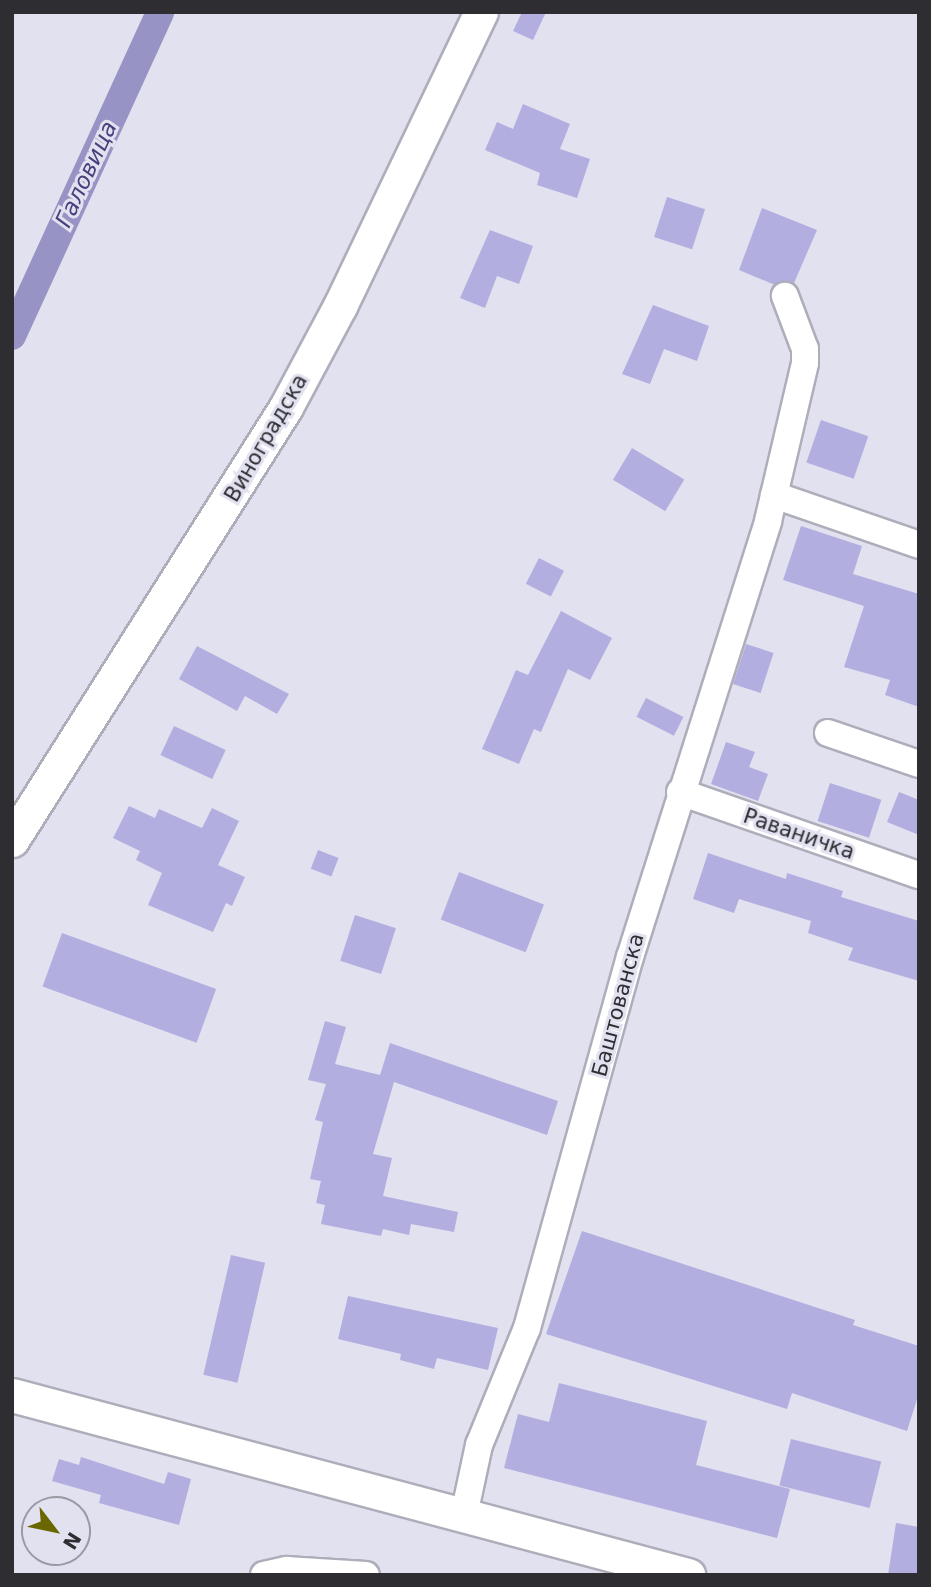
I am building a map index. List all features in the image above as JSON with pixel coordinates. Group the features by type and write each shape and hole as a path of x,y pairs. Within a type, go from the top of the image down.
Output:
{"street":[{"name":"Виноградска","path":"12,841 286,407 340,306 481,12"},
{"name":"Баштованска","path":"465,1508 472,1466 511,1373 553,1244 626,971 680,792 735,629 774,495 806,363 805,349 785,296"},
{"path":"774,495 919,545"},
{"path":"828,733 919,764"},
{"name":"Раваничка","path":"680,792 919,875"},
{"path":"12,1395 465,1508 688,1575"},
{"path":"264,1575 286,1570 366,1575"}],"building":[{"path":"522,12 546,12 533,40 513,31"},
{"path":"523,104 570,124 560,149 590,159 577,198 537,185 540,173 485,150 497,122 513,129"},
{"path":"667,197 705,209 692,249 654,237"},
{"path":"762,208 817,230 794,283 775,285 739,270"},
{"path":"490,230 533,246 519,284 497,276 485,308 460,298"},
{"path":"653,305 709,326 697,361 664,349 650,384 622,374"},
{"path":"821,420 868,436 854,479 806,463"},
{"path":"632,448 684,479 665,511 613,480"},
{"path":"801,526 862,546 853,574 919,594 919,707 885,695 890,680 844,667 864,606 783,580"},
{"path":"539,558 564,571 551,597 526,584"},
{"path":"561,611 612,638 590,680 568,669 541,732 534,729 519,764 482,749 516,670 528,675"},
{"path":"746,644 774,653 761,693 733,684"},
{"path":"197,646 289,694 277,714 245,696 237,711 179,679"},
{"path":"646,698 683,717 674,736 636,717"},
{"path":"174,726 226,750 212,779 160,755"},
{"path":"726,742 755,752 749,767 768,774 758,801 711,784"},
{"path":"830,783 881,800 869,838 818,821"},
{"path":"899,792 919,800 919,835 887,822"},
{"path":"129,806 155,818 159,809 202,828 212,808 239,821 218,865 245,877 232,906 226,903 213,932 148,905 162,873 136,860 140,851 113,838"},
{"path":"318,850 339,858 331,877 311,869"},
{"path":"708,853 786,879 787,873 843,891 841,897 919,921 919,981 848,960 853,948 808,933 811,921 739,899 734,913 693,899"},
{"path":"459,872 544,905 526,952 441,920"},
{"path":"355,915 396,928 381,974 340,961"},
{"path":"62,933 216,989 197,1043 43,987"},
{"path":"325,1021 346,1027 335,1064 380,1075 390,1043 558,1101 547,1135 394,1082 373,1154 392,1158 383,1196 458,1212 454,1232 411,1224 409,1235 383,1229 381,1236 321,1224 325,1205 316,1203 321,1181 310,1179 323,1122 315,1120 326,1084 308,1080"},
{"path":"582,1231 855,1320 853,1325 919,1346 919,1393 907,1431 792,1393 787,1409 546,1334"},
{"path":"231,1255 265,1263 237,1383 203,1375"},
{"path":"348,1296 498,1328 488,1370 437,1358 434,1369 400,1360 401,1354 338,1339"},
{"path":"559,1383 707,1421 696,1465 790,1489 777,1538 504,1468 518,1414 549,1422"},
{"path":"791,1439 881,1461 870,1508 779,1486"},
{"path":"81,1457 164,1484 168,1472 191,1479 179,1525 99,1503 101,1495 52,1481 59,1459 79,1465"},
{"path":"896,1523 919,1527 919,1575 888,1575"}],"waterway":[{"name":"Галовица","path":"12,336 160,12"}]}
